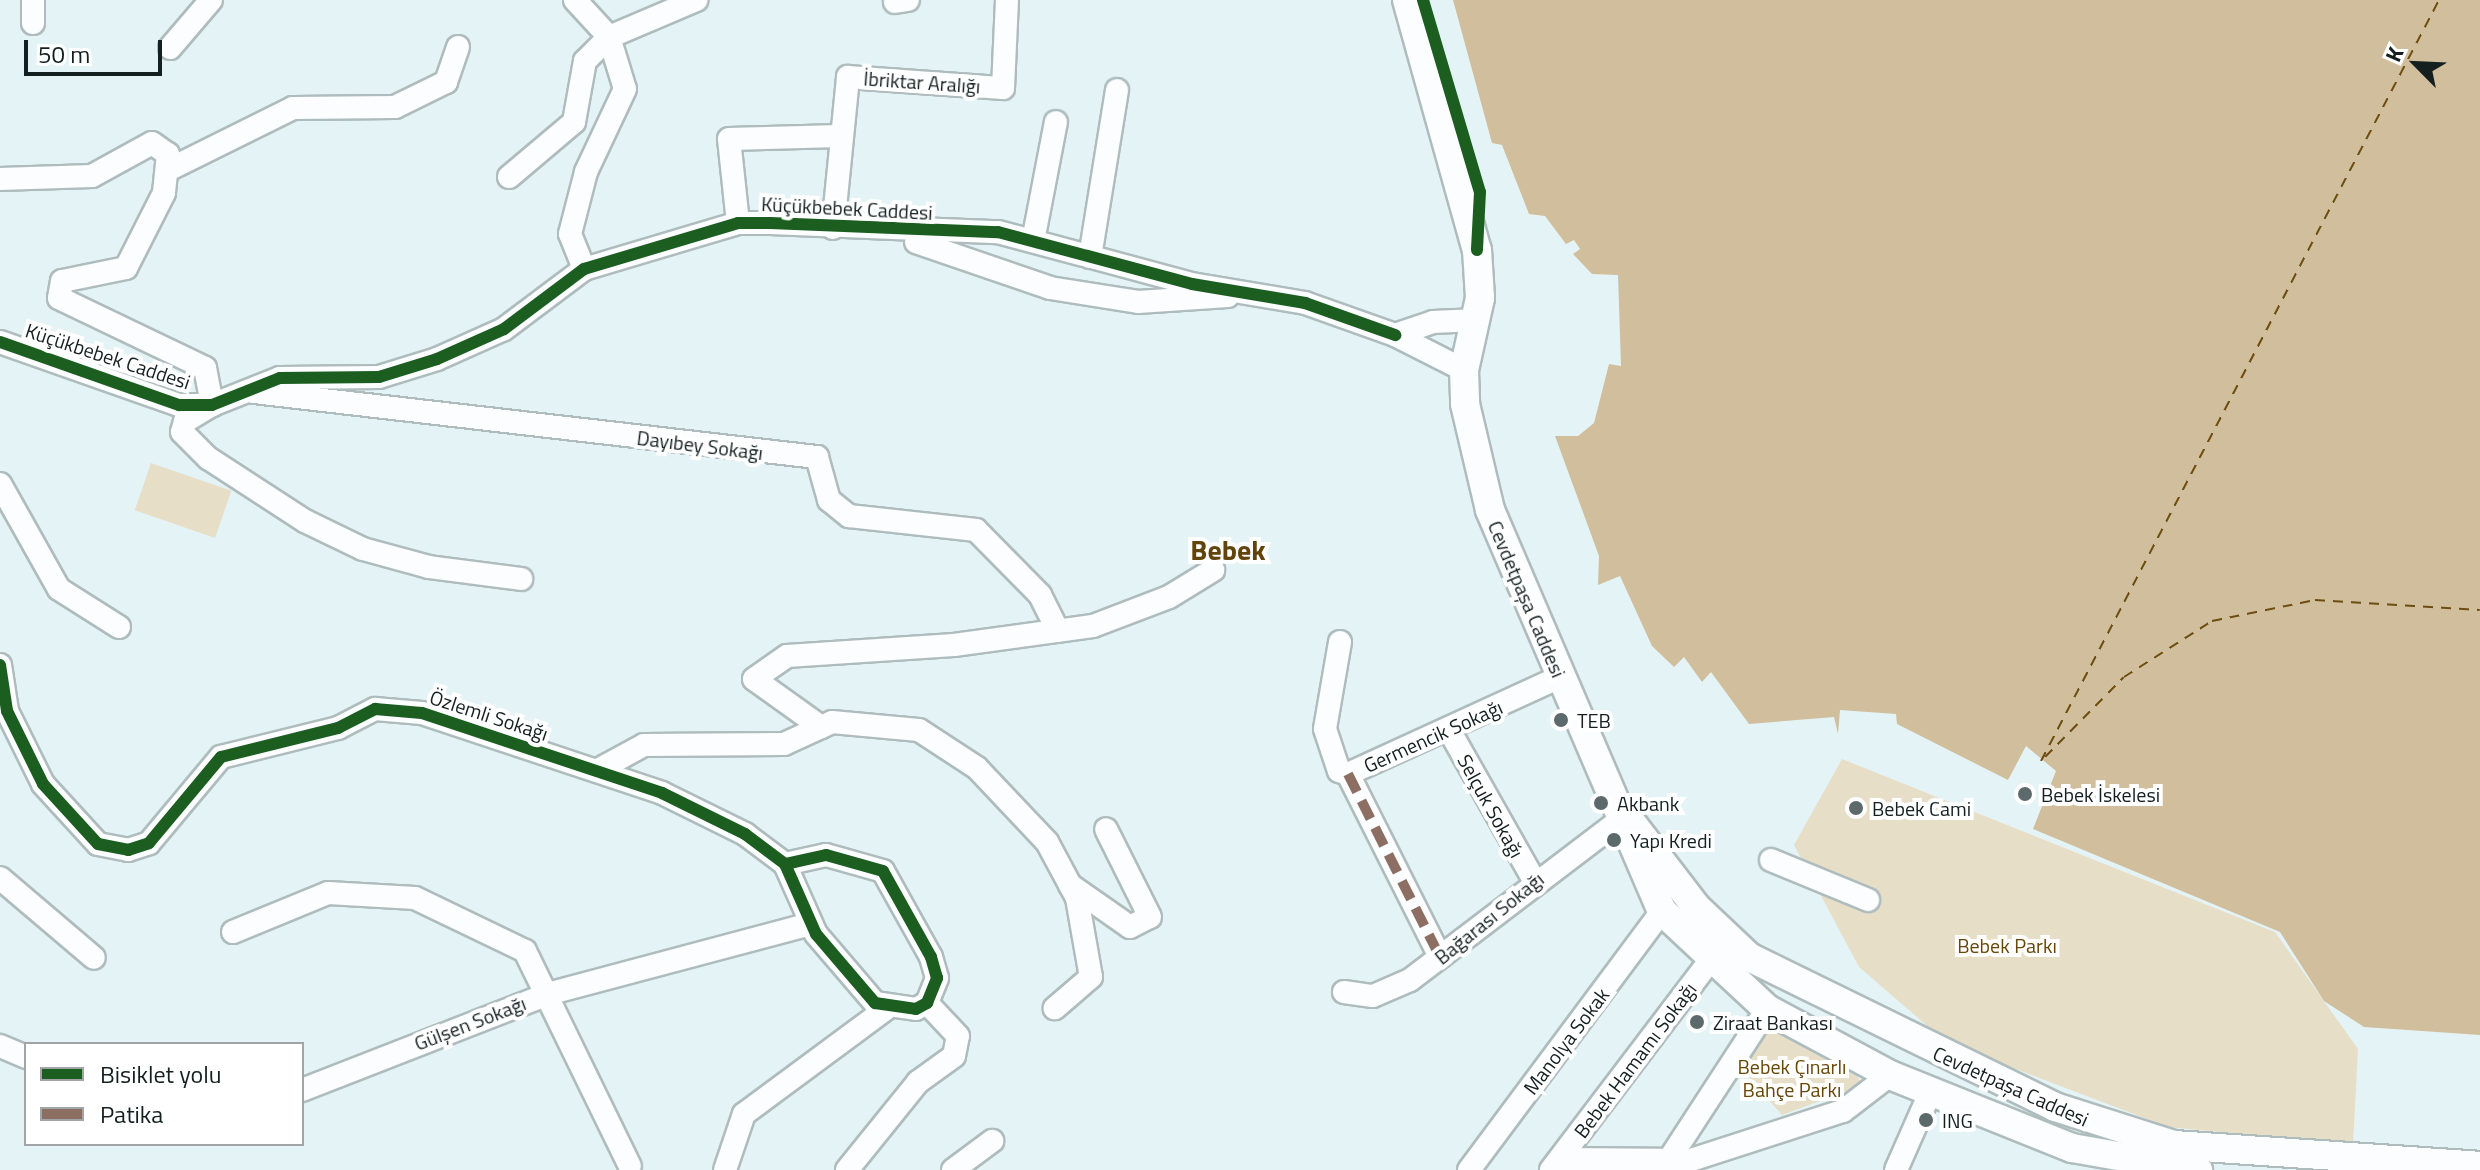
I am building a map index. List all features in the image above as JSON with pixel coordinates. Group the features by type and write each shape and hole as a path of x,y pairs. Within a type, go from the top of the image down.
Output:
{"main road":[{"name":"Cevdetpaşa Caddesi","path":"1407,0 1470,218 1477,320 1464,370 1490,510 1560,677 1625,816 1662,911 1709,962 1774,1014 1890,1075 1971,1111 2100,1156 2198,1170"},
{"name":"Cevdetpaşa Caddesi","path":"1625,816 1730,941 1797,986 1983,1076 2111,1129 2174,1145 2480,1166"},
{"path":"1709,962 1730,941"},
{"path":"1774,1014 1778,1005 1797,986"},
{"path":"1890,1075 1907,1038"},
{"path":"1971,1111 1982,1098 1983,1076"}],"street":[{"path":"33,0 33,23"},
{"path":"170,48 211,0"},
{"path":"575,0 609,37 625,89 586,172 570,234 584,269"},
{"path":"509,177 574,122 585,61 609,37 696,0"},
{"name":"İbriktar Aralığı","path":"840,136 848,77 1003,88 1007,0"},
{"path":"170,169 293,108 395,107 446,82 458,47"},
{"path":"1090,257 1117,90"},
{"path":"1033,241 1056,122"},
{"path":"738,223 729,139 840,136 833,228"},
{"path":"0,179 92,176 152,143 168,154 170,169 145,240 126,268 62,281 59,298 205,368 212,405 185,421 182,432 208,458 305,521 363,549 429,567 521,579"},
{"name":"Küçükbebek Caddesi","path":"0,342 179,405 212,405 254,392 280,378 379,377 437,359 504,329 584,269 738,223 864,231 998,232 1241,293 1305,303 1395,335 1464,370"},
{"path":"864,231 1097,296 1178,303 1241,293"},
{"path":"1395,335 1454,318 1477,320"},
{"name":"Dayıbey Sokağı","path":"254,392 817,457 829,500 849,516 976,530 1040,595 1058,631"},
{"path":"0,484 59,589 119,627"},
{"path":"821,727 754,679 787,656 1058,631 1169,597 1213,570"},
{"name":"Germencik Sokağı","path":"1340,642 1325,729 1339,771 1348,774 1560,677"},
{"name":"Özlemli Sokağı","path":"0,665 7,711 43,784 98,844 128,850 149,843 221,757 338,728 375,709 422,713 598,770 745,834 785,864"},
{"path":"598,770 644,745 784,744 821,727 881,722 919,730 977,768 1047,842 1069,885 1091,977 1055,1008"},
{"name":"Selçuk Sokağı","path":"1449,730 1534,880"},
{"path":"1348,774 1440,957"},
{"name":"Bağarası Sokağı","path":"1344,992 1373,996 1440,957 1534,880 1625,816"},
{"path":"1069,885 1130,927 1150,917 1106,829"},
{"path":"826,855 883,871 931,957 937,978 927,1003 890,1006 875,1003 811,924 785,864 826,855"},
{"path":"1771,860 1868,900"},
{"path":"0,878 94,958"},
{"path":"233,932 328,893 415,898 525,951 551,993 811,924"},
{"name":"Manolya Sokak","path":"1469,1170 1662,911"},
{"name":"Bebek Hamamı Sokağı","path":"1557,1164 1709,962"},
{"name":"Gülşen Sokağı","path":"304,1089 551,993 630,1166"},
{"path":"847,1170 918,1082 954,1056 958,1036 927,1003"},
{"path":"725,1170 744,1114 890,1006"},
{"path":"1685,1163 1774,1014"},
{"path":"0,1046 24,1056"},
{"path":"1557,1164 1685,1163 1843,1111 1890,1075"},
{"path":"1896,1170 1930,1093"},
{"path":"953,1170 992,1141"}],"green space":[{"path":"151,463 231,491 215,538 135,510"},
{"name":"Bebek Parkı","path":"1842,759 2275,932 2358,1049 2353,1145 2168,1127 1947,1043 1859,967 1794,845"},
{"name":"Bebek Çınarlı Bahçe Parkı","path":"1765,1026 1857,1076 1863,1085 1782,1115 1739,1066"}],"shaded area":[{"path":"1453,0 2480,0 2480,1035 2364,1027 2324,1001 2280,932 2033,829 2056,771 2026,746 2008,780 1897,724 1896,714 1840,710 1838,734 1834,717 1749,724 1711,672 1702,682 1684,657 1674,667 1652,646 1620,576 1598,585 1599,556 1555,436 1578,436 1594,423 1609,364 1621,366 1618,275 1592,274 1573,254 1580,249 1574,240 1566,244 1545,216 1529,214 1502,145 1492,143"}],"ferry route":[{"path":"2041,761 2439,0"},
{"path":"2045,757 2124,677 2212,621 2315,600 2480,610"}],"marked path":[{"path":"1348,774 1440,957"}],"cycle path":[{"path":"1423,0 1480,192 1477,250"},
{"path":"0,342 179,405 212,405 280,378 379,377 437,359 504,329 584,269 738,223 998,232 1192,284 1305,303 1395,335"},
{"path":"0,665 7,711 43,784 98,844 128,850 149,843 221,757 338,728 375,709 422,713 662,793 745,834 785,864 816,934 875,1003 916,1009 927,1003 937,978 931,957 883,871 826,855 785,864"}],"place":[{"name":"TEB","path":"1561,720"},
{"name":"Bebek İskelesi","path":"2025,794"},
{"name":"Akbank","path":"1601,803"},
{"name":"Bebek Cami","path":"1856,808"},
{"name":"Yapı Kredi","path":"1614,840"},
{"name":"Ziraat Bankası","path":"1697,1022"},
{"name":"ING","path":"1926,1120"}],"district":[{"name":"Bebek","path":"1228,550"}]}
